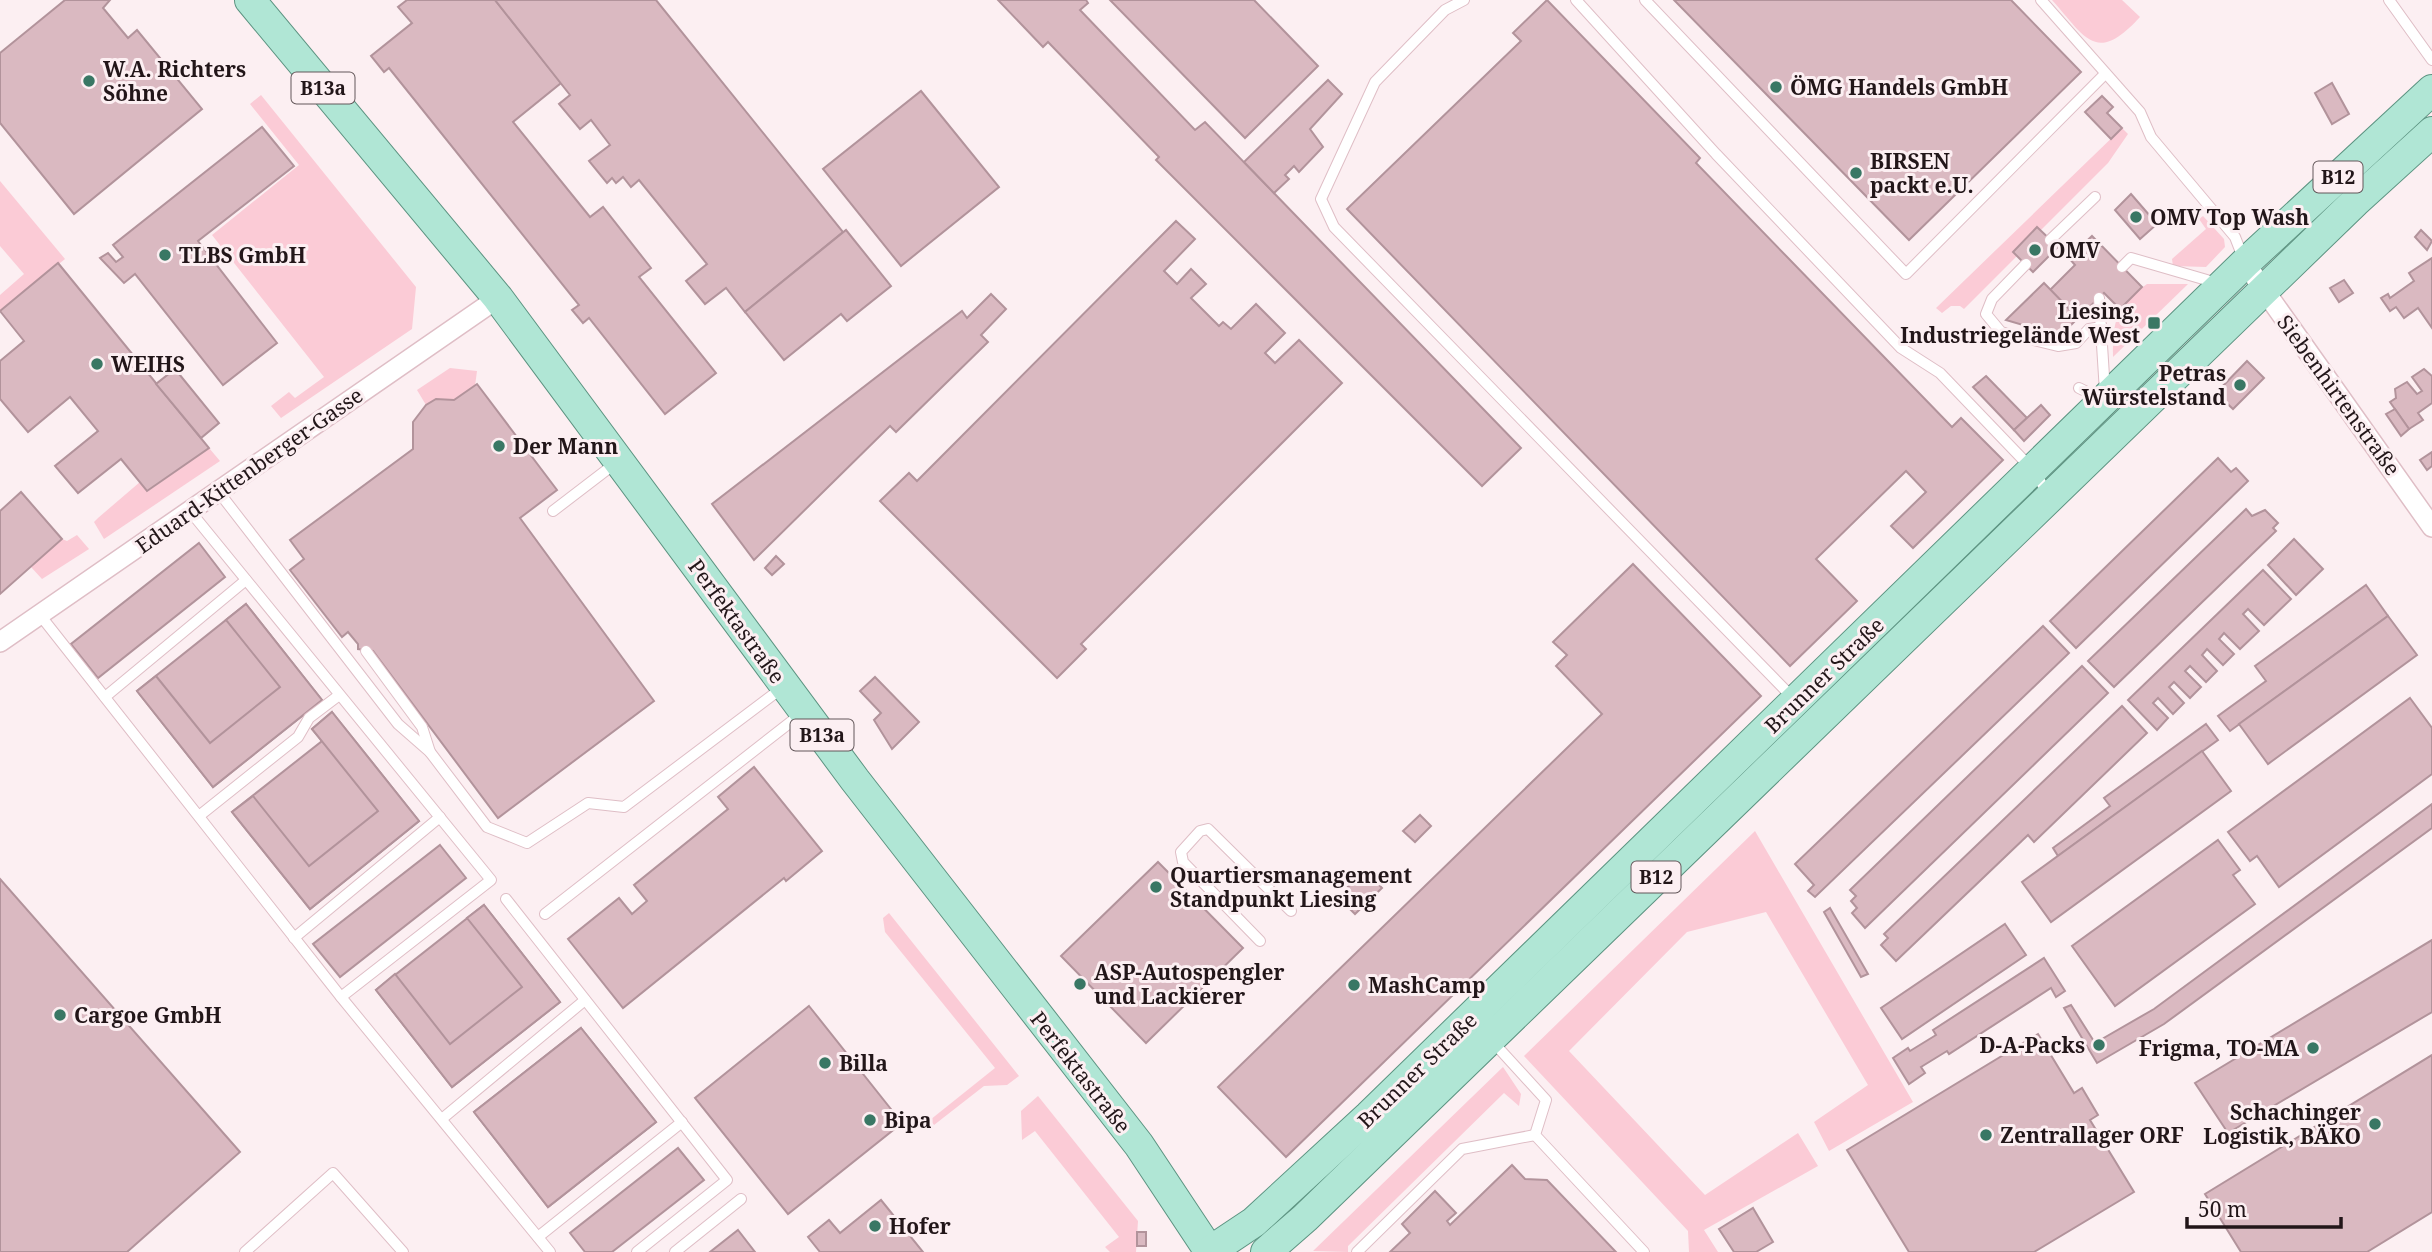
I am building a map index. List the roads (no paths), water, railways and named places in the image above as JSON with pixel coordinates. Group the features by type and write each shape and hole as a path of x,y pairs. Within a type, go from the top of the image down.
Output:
{"main road":[{"name":"Perfektastraße","path":"250,0 498,298 804,712 984,949 1139,1145 1210,1252"},
{"name":"Brunner Straße","path":"1266,1252 1305,1218 1480,1028 1810,709 2034,471 2245,264 2432,91"},
{"name":"Brunner Straße","path":"1810,709 2050,498 2432,131"},
{"name":"Brunner Straße","path":"1210,1252 1254,1222 1480,1028"}],"street":[{"name":"Siebenhirtenstraße","path":"2245,264 2432,527"},
{"name":"Eduard-Kittenberger-Gasse","path":"0,642 498,298"}],"lane":[{"path":"1464,0 1445,10 1375,82 1321,199 1334,227 1810,709"},
{"path":"1576,0 1716,154 1900,348 1940,373 2034,471 2050,498"},
{"path":"1645,0 1906,274 2105,75"},
{"path":"2041,0 2140,112 2151,137 2235,236 2245,264"},
{"path":"2389,0 2432,60"},
{"path":"2050,240 2095,197"},
{"path":"2122,267 2131,258 2224,285"},
{"path":"2025,264 1992,299 1986,314 2001,331 2058,346 2076,343 2089,329 2102,327"},
{"path":"2099,299 2105,402"},
{"path":"2079,388 2105,402"},
{"path":"553,511 619,460"},
{"path":"218,491 398,724 430,752 487,827 527,843 588,803 624,807 785,685"},
{"path":"190,511 491,880 341,996"},
{"path":"105,697 246,580"},
{"path":"40,615 294,938 550,1252"},
{"path":"366,650 422,727 430,752"},
{"path":"199,817 298,737 309,718 338,695"},
{"path":"545,914 804,712"},
{"path":"294,938 440,817"},
{"path":"1260,941 1183,862 1181,852 1200,831 1208,830 1291,911"},
{"path":"506,898 727,1180 637,1252"},
{"path":"443,1118 585,1000"},
{"path":"1480,1028 1546,1100 1535,1135"},
{"path":"538,1237 682,1122"},
{"path":"1535,1135 1644,1251"},
{"path":"1357,1252 1462,1149 1535,1135"},
{"path":"245,1252 334,1173 403,1252"},
{"path":"675,1252 741,1199"}],"place":[{"name":"W.A. Richters Söhne","path":"89,81"},
{"name":"ÖMG Handels GmbH","path":"1776,87"},
{"name":"BIRSEN packt e.U.","path":"1856,173"},
{"name":"OMV Top Wash","path":"2136,217"},
{"name":"OMV","path":"2035,250"},
{"name":"TLBS GmbH","path":"165,255"},
{"name":"Liesing, Industriegelände West","path":"2154,323"},
{"name":"WEIHS","path":"97,364"},
{"name":"Petras Würstelstand","path":"2240,385"},
{"name":"Der Mann","path":"499,446"},
{"name":"Quartiersmanagement Standpunkt Liesing","path":"1156,887"},
{"name":"ASP-Autospengler und Lackierer","path":"1080,984"},
{"name":"MashCamp","path":"1354,985"},
{"name":"Cargoe GmbH","path":"60,1015"},
{"name":"D-A-Packs","path":"2099,1045"},
{"name":"Frigma, TO-MA","path":"2313,1048"},
{"name":"Billa","path":"825,1063"},
{"name":"Bipa","path":"870,1120"},
{"name":"Schachinger Logistik, BÄKO","path":"2375,1124"},
{"name":"Zentrallager ORF","path":"1986,1135"},
{"name":"Hofer","path":"875,1226"}]}
